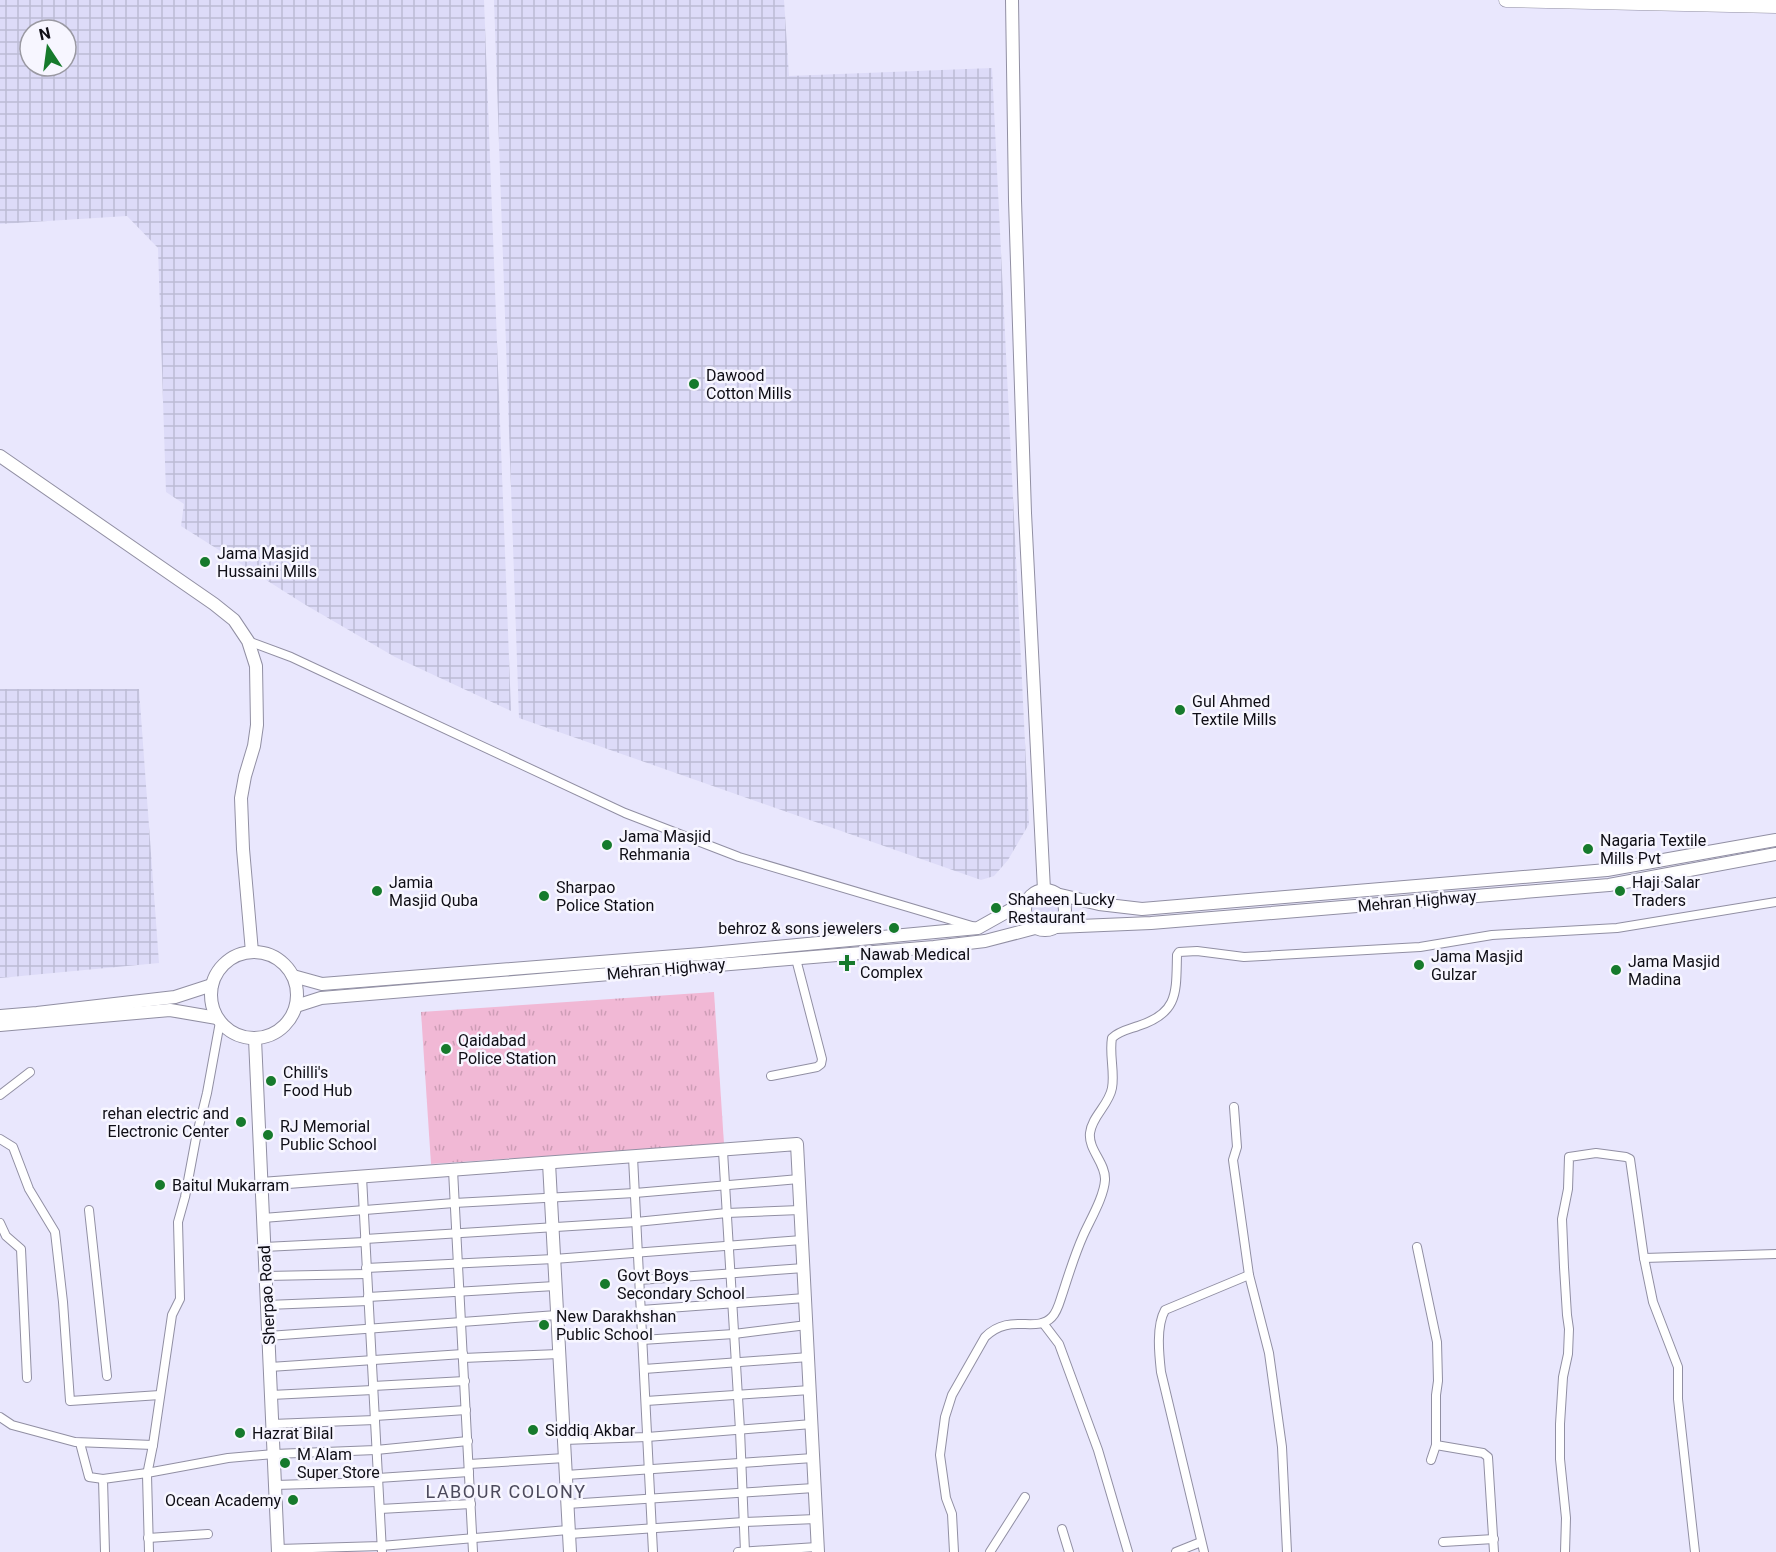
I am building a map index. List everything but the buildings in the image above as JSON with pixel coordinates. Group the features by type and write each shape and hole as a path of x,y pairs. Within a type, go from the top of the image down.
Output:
{"main road":[{"path":"1012,0 1015,200 1025,513 1050,892"},
{"path":"1506,0 1776,6"},
{"path":"0,456 214,604 234,620 248,641 256,666 257,725 241,798 252,952"},
{"path":"1050,892 1061,900 1064,915 1056,927 1049,930 1035,928 1029,923 1025,908 1033,894 1050,892 1099,904 1142,909 1607,870 1776,840"},
{"name":"Mehran Highway","path":"1056,927 1151,923 1609,885 1776,854"},
{"path":"293,976 322,984 689,955 978,928 1028,900"},
{"name":"Mehran Highway","path":"296,1006 321,998 985,941 1035,928"},
{"path":"252,952 265,953 286,966 293,976 297,991 296,1006 287,1023 273,1034 255,1039 242,1037 230,1031 218,1020 212,1008 210,992 221,967 240,954 252,952"},
{"path":"0,1016 175,997 212,985"},
{"path":"0,1025 170,1011 218,1020"},
{"name":"Sherpao Road","path":"255,1039 278,1551"},
{"path":"261,1184 797,1144 818,1550"},
{"path":"549,1163 570,1552"}],"street":[{"path":"248,641 291,657 624,813 739,857 978,928"},
{"path":"954,1552 952,1514 946,1498 940,1455 947,1407 985,1337 993,1329 1008,1324 1037,1325 1054,1315 1082,1239 1104,1189 1104,1172 1089,1137 1091,1125 1112,1087 1113,1038 1121,1032 1153,1022 1165,1013 1174,996 1179,952 1197,951 1244,957 1420,947 1492,935 1617,928 1776,902"},
{"path":"771,1076 817,1067 821,1064 822,1059 796,959"},
{"path":"149,1552 147,1473 172,1315 180,1299 178,1222 207,1093 218,1020"},
{"path":"0,1095 30,1072"},
{"path":"1234,1107 1237,1148 1233,1160 1249,1275 1269,1353 1282,1447 1287,1552"},
{"path":"0,1138 14,1148 30,1188 55,1232 70,1401 160,1395"},
{"path":"723,1151 745,1552"},
{"path":"1564,1552 1566,1518 1560,1459 1560,1425 1569,1329 1562,1219 1568,1189 1570,1157 1596,1153 1626,1157 1630,1160 1644,1258 1653,1302 1678,1367 1678,1399 1695,1552"},
{"path":"633,1157 653,1552"},
{"path":"453,1170 473,1552"},
{"path":"362,1177 382,1549"},
{"path":"263,1218 454,1203 635,1193 799,1179"},
{"path":"89,1210 107,1376"},
{"path":"264,1247 636,1222 727,1213 800,1210"},
{"path":"0,1223 6,1236 21,1249 27,1378"},
{"path":"266,1276 554,1259 802,1240"},
{"path":"1417,1247 1437,1342 1436,1445 1431,1460"},
{"path":"1644,1258 1776,1254"},
{"path":"639,1280 804,1268"},
{"path":"1204,1552 1161,1372 1158,1349 1162,1316 1165,1310 1249,1275"},
{"path":"267,1305 555,1286"},
{"path":"641,1310 805,1298"},
{"path":"268,1336 557,1315"},
{"path":"1043,1323 1059,1344 1098,1450 1128,1552"},
{"path":"642,1340 734,1334 807,1325"},
{"path":"270,1367 371,1359 559,1354"},
{"path":"644,1369 809,1358"},
{"path":"271,1395 465,1381"},
{"path":"646,1401 810,1390"},
{"path":"272,1424 466,1410"},
{"path":"0,1417 12,1425 80,1443 153,1445"},
{"path":"564,1440 647,1437 812,1424"},
{"path":"80,1443 89,1477 103,1479 228,1458 376,1450 468,1441"},
{"path":"1436,1445 1486,1454 1494,1552"},
{"path":"275,1485 378,1480 565,1458"},
{"path":"566,1475 813,1458"},
{"path":"103,1479 105,1552"},
{"path":"567,1504 814,1488"},
{"path":"990,1552 1025,1497"},
{"path":"380,1509 471,1504"},
{"path":"278,1551 382,1549 472,1538 816,1519"},
{"path":"1062,1529 1069,1552"},
{"path":"148,1538 208,1534"},
{"path":"1443,1542 1494,1539"},
{"path":"1176,1552 1201,1542"},
{"path":"738,1552 818,1550"}],"shaded area":[{"path":"0,0 484,0 511,711 395,657 304,604 181,526 184,504 166,492 158,248 127,216 0,224"},
{"path":"494,0 784,0 789,76 992,68 1029,824 1008,860 994,876 981,880 519,718"},
{"path":"0,689 139,689 159,963 0,978"},
{"path":"1045,897 1055,901 1059,911 1055,921 1045,925 1035,921 1031,911 1035,901"}],"green space":[{"path":"714,992 724,1144 431,1164 421,1012"}],"place":[{"name":"Dawood Cotton Mills","path":"694,384"},
{"name":"Jama Masjid Hussaini Mills","path":"205,562"},
{"name":"Gul Ahmed Textile Mills","path":"1180,710"},
{"name":"Jama Masjid Rehmania","path":"607,845"},
{"name":"Nagaria Textile Mills Pvt","path":"1588,849"},
{"name":"Jamia Masjid Quba","path":"377,891"},
{"name":"Haji Salar Traders","path":"1620,891"},
{"name":"Sharpao Police Station","path":"544,896"},
{"name":"Shaheen Lucky Restaurant","path":"996,908"},
{"name":"behroz & sons jewelers","path":"894,928"},
{"name":"Nawab Medical Complex","path":"847,963"},
{"name":"Jama Masjid Gulzar","path":"1419,965"},
{"name":"Jama Masjid Madina","path":"1616,970"},
{"name":"Qaidabad Police Station","path":"446,1049"},
{"name":"Chilli's Food Hub","path":"271,1081"},
{"name":"rehan electric and Electronic Center","path":"241,1122"},
{"name":"RJ Memorial Public School","path":"268,1135"},
{"name":"Baitul Mukarram","path":"160,1185"},
{"name":"Govt Boys Secondary School","path":"605,1284"},
{"name":"New Darakhshan Public School","path":"544,1325"},
{"name":"Siddiq Akbar","path":"533,1430"},
{"name":"Hazrat Bilal","path":"240,1433"},
{"name":"M Alam Super Store","path":"285,1463"},
{"name":"Ocean Academy","path":"293,1500"}],"district":[{"name":"LABOUR COLONY","path":"506,1491"}]}
